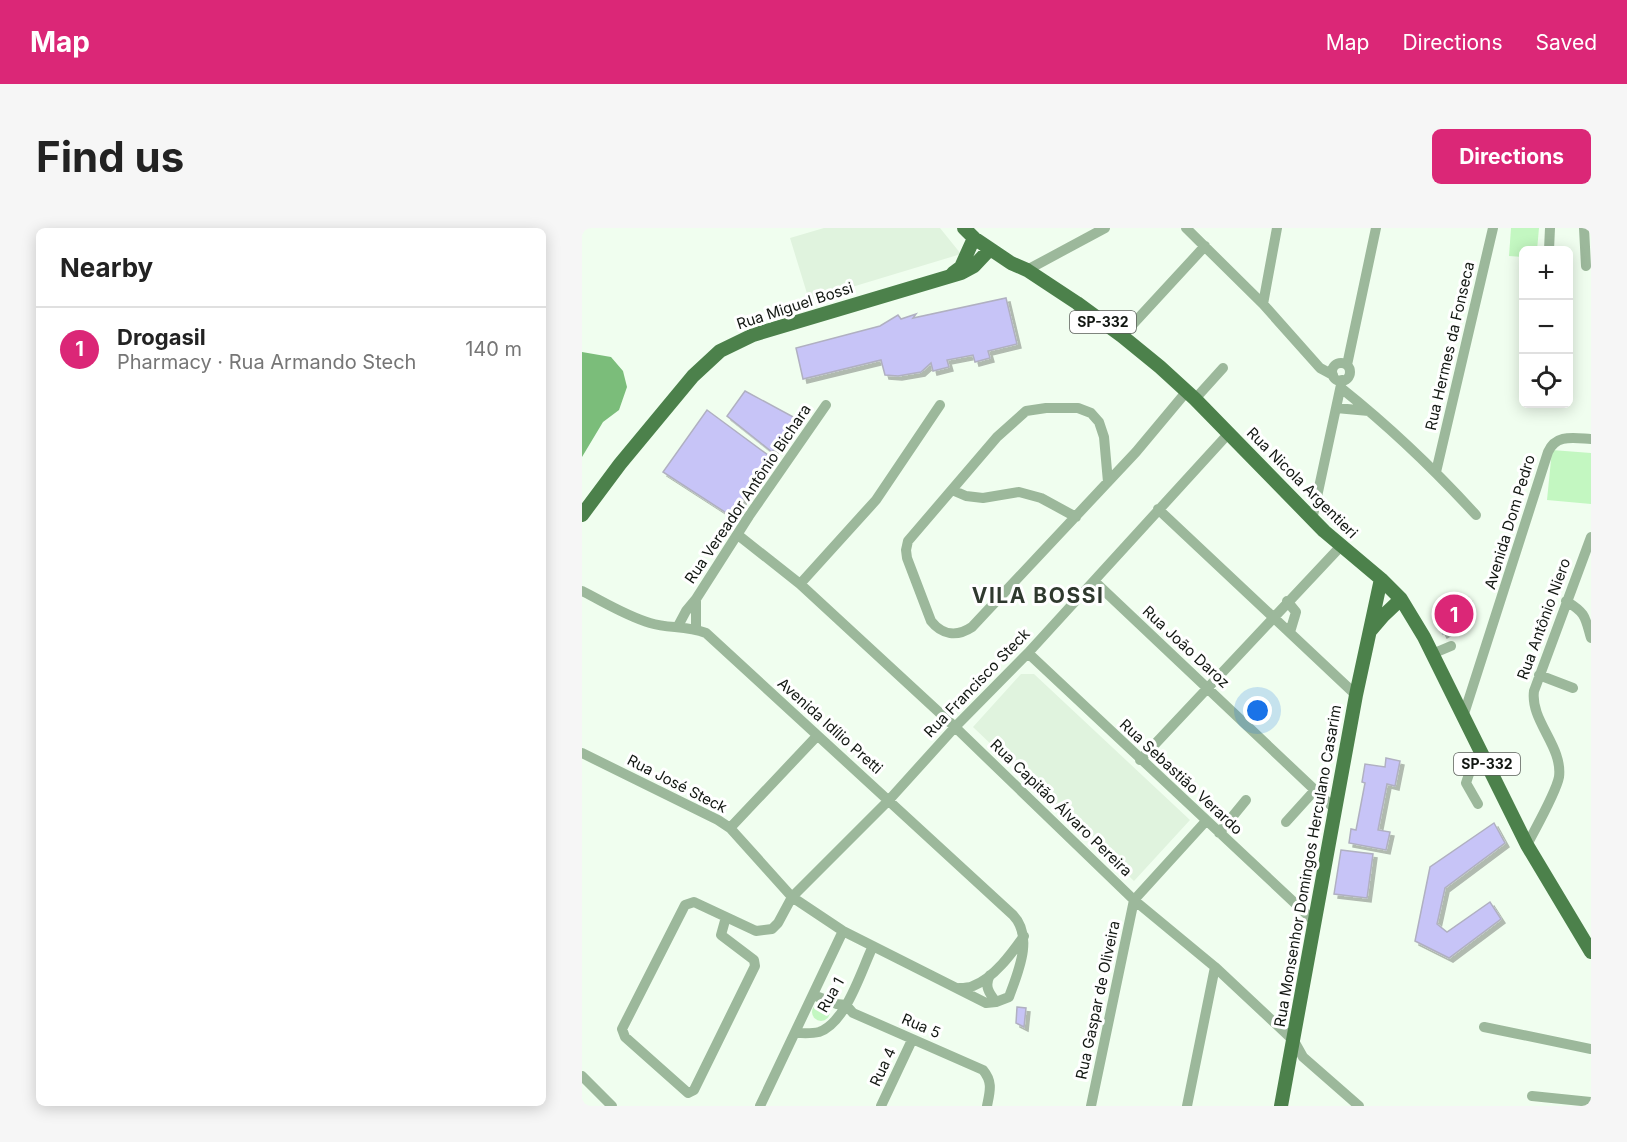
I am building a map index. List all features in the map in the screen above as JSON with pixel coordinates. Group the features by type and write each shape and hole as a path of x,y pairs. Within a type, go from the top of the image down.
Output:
{"main road":[{"name":"SP-332","path":"969,233 1122,336 1191,395 1229,433"},
{"path":"949,276 961,267 969,233"},
{"name":"Rua Miguel Bossi","path":"582,515 620,464 693,376 720,351 753,335 967,270 990,249"},
{"name":"Rua Nicola Argentieri","path":"1229,433 1312,520 1381,579"},
{"name":"SP-332","path":"1381,579 1401,599 1432,654 1527,846 1591,952"},
{"name":"Rua Monsenhor Domingos Herculano Casarim","path":"1281,1106 1356,695 1381,579"},
{"name":"Rua Monsenhor Domingos Herculano Casarim","path":"1370,632 1383,615 1401,599"}],"street":[{"path":"1027,270 1105,228"},
{"path":"1186,228 1263,304 1320,368 1340,375 1370,411 1436,472 1476,515"},
{"path":"1263,304 1277,228"},
{"path":"1312,520 1336,408 1340,375 1377,228"},
{"name":"Rua Hermes da Fonseca","path":"1436,472 1493,228"},
{"path":"1549,246 1550,228"},
{"path":"1584,228 1586,266"},
{"path":"1122,336 1204,246"},
{"path":"1108,482 1104,438 1099,422 1091,413 1078,408 1046,408 1026,411 1018,417 908,541 907,558 931,621 943,631 954,634 963,633 972,627 1191,395 1222,368"},
{"name":"Rua Vereador Antônio Bichara","path":"678,626 826,405"},
{"path":"800,584 876,500 940,405"},
{"path":"1336,408 1370,411"},
{"name":"Rua Francisco Steck","path":"726,917 756,931 772,929 778,923 792,897 889,800 1028,653 1158,508 1229,433"},
{"name":"Avenida Dom Pedro","path":"1464,717 1548,452 1559,439 1591,439"},
{"path":"952,490 966,496 983,498 1019,492 1041,498 1076,517"},
{"path":"1158,508 1356,695"},
{"name":"Rua Capitão Álvaro Pereira","path":"738,535 800,584 956,727 1134,900 1215,967 1294,1041 1303,1057 1359,1106"},
{"name":"Rua Antônio Niero","path":"1527,846 1559,777 1558,762 1533,699 1539,675 1591,537"},
{"path":"1140,760 1273,615 1341,546"},
{"name":"Rua João Daroz","path":"1094,581 1336,810"},
{"name":"Avenida Idílio Pretti","path":"582,591 642,620 660,626 678,626 706,633 1013,915 1024,935"},
{"name":"Rua Vereador Antônio Bichara","path":"696,599 696,629"},
{"path":"1566,601 1580,609 1591,638"},
{"path":"1287,602 1296,612 1290,632"},
{"path":"1432,654 1451,646"},
{"name":"Rua Sebastião Verardo","path":"1028,653 1315,922"},
{"path":"1539,675 1573,688"},
{"path":"730,828 817,736"},
{"name":"Rua José Steck","path":"582,753 730,828 792,897 843,932 986,1003 996,1002"},
{"path":"1478,804 1466,783 1471,768 1484,757"},
{"path":"1286,822 1315,790"},
{"path":"1219,833 1246,800"},
{"path":"1134,900 1206,821"},
{"name":"Rua Gaspar de Oliveira","path":"1091,1106 1134,900"},
{"path":"694,902 726,917 721,935 754,960 755,966 714,1052 693,1089 688,1093 625,1037 622,1029 685,904 694,902"},
{"name":"Rua 1","path":"760,1106 843,932"},
{"path":"958,988 974,986 990,975 1024,935"},
{"path":"990,975 987,981 988,990 996,1002 1009,997 1018,970 1024,935"},
{"name":"Rua 1","path":"795,1033 810,1033 833,1024 846,1005 873,946"},
{"path":"1003,961 1012,963 1018,970"},
{"path":"1187,1106 1215,967"},
{"name":"Rua 5","path":"813,995 846,1005 853,1013 983,1070 989,1078 991,1088 987,1106"},
{"path":"1484,1027 1591,1049"},
{"name":"Rua 4","path":"881,1106 912,1040"},
{"path":"582,1076 612,1106"},
{"path":"1532,1096 1591,1102"}],"shaded area":[{"path":"824,228 940,228 961,254 809,300 790,238"},
{"path":"1511,228 1539,228 1537,246 1519,246 1519,257 1509,256"},
{"path":"582,352 611,357 623,371 627,387 619,410 603,422 582,457"},
{"path":"1552,450 1591,453 1591,504 1547,500"},
{"path":"1021,674 1034,674 1190,820 1134,881 973,727"},
{"path":"821,1003 827,1006 830,1012 827,1018 821,1021 815,1018 812,1012 815,1006"}],"building":[{"path":"1006,298 1017,344 988,351 990,358 975,362 973,355 947,360 949,367 933,371 931,363 921,372 898,376 885,375 881,360 803,379 796,348 880,326 898,315 901,319 916,314 913,318"},
{"path":"745,391 797,419 772,452 727,416"},
{"path":"707,410 772,458 731,516 663,472"},
{"path":"1468,598 1460,624 1443,634 1435,619"},
{"path":"1386,758 1400,761 1395,786 1387,784 1378,830 1390,832 1386,850 1349,843 1351,829 1356,830 1365,783 1362,782 1365,764 1385,767"},
{"path":"1494,823 1505,843 1445,888 1437,924 1447,932 1490,902 1501,919 1449,958 1415,941 1430,867"},
{"path":"1341,850 1373,854 1367,898 1334,894"},
{"path":"1017,1007 1026,1008 1024,1027 1016,1023"}],"place":[{"name":"Drogasil","path":"1454,614"}],"district":[{"name":"VILA BOSSI","path":"1038,596"}]}
